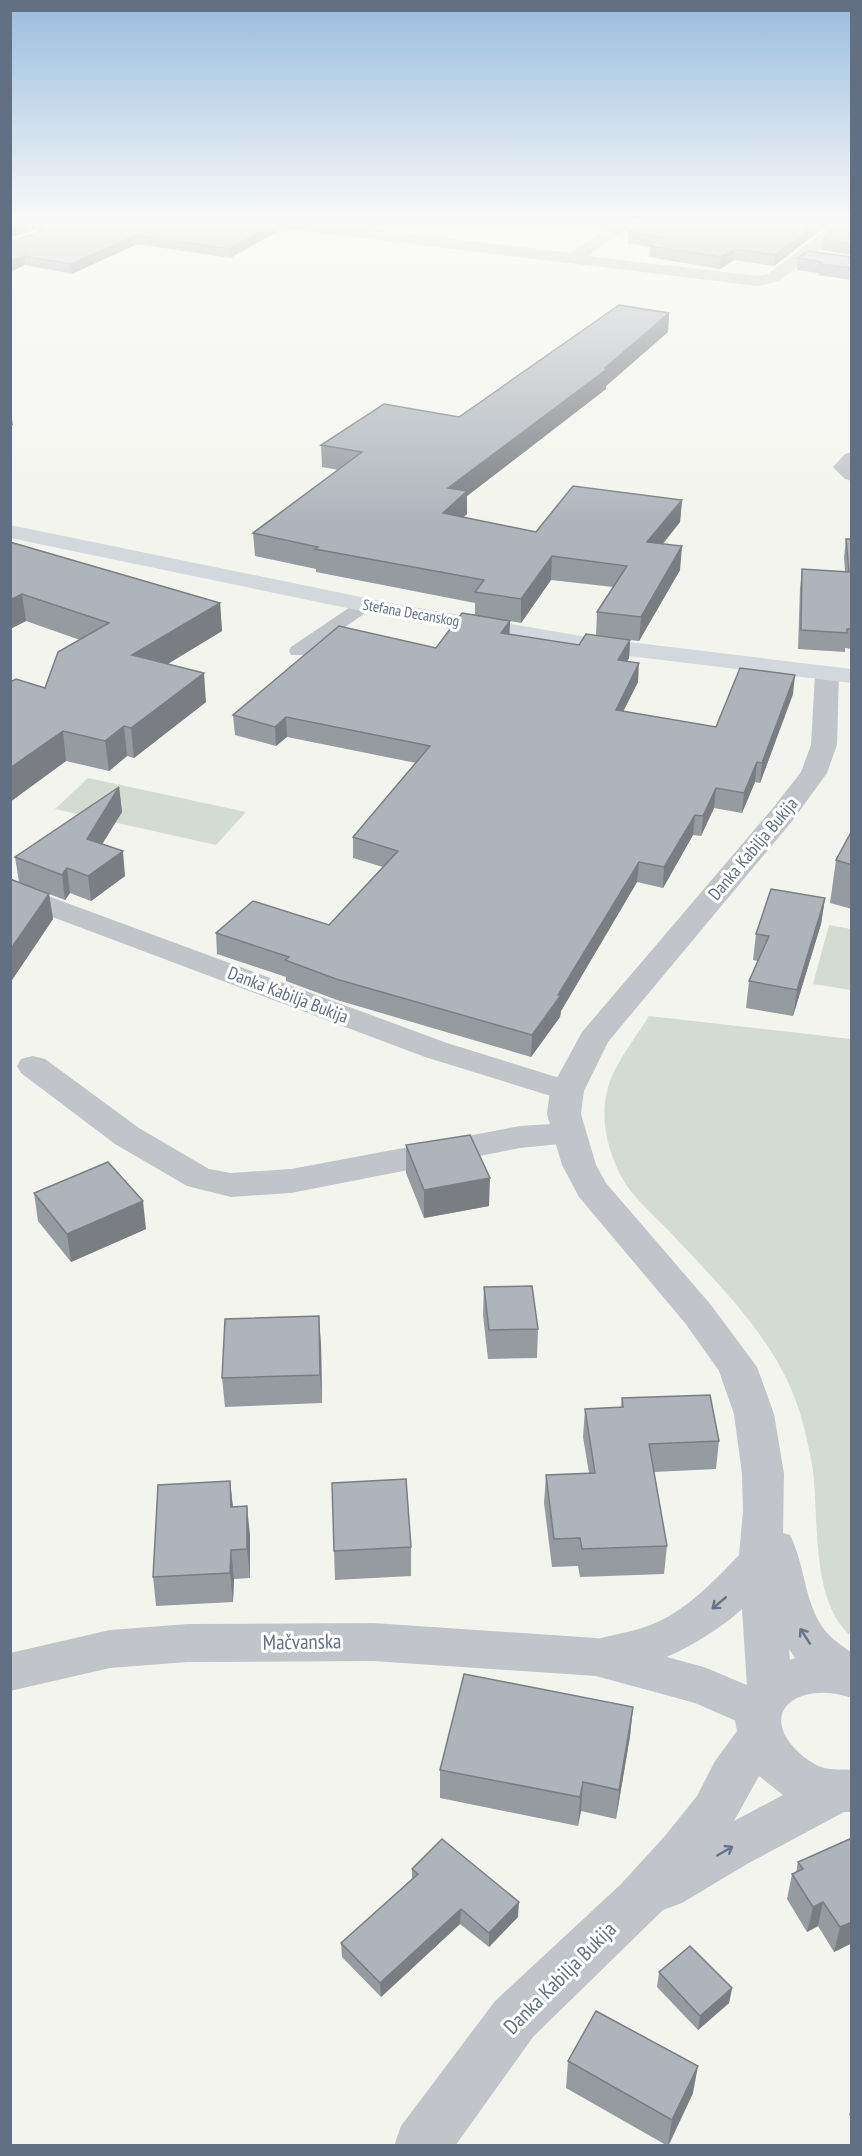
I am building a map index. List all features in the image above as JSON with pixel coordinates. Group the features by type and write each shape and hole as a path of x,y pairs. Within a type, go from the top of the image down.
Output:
{"main road":[{"name":"Stefana Decanskog","path":"10,531 365,605 588,644 839,675"}],"street":[{"path":"852,458 843,467 852,475"},
{"name":"Danka Kabilja Bukija","path":"764,1510 763,1474 754,1414 736,1367 698,1314 591,1189 567,1134 564,1114 567,1091 593,1039 783,814 814,773 825,745 839,675"},
{"name":"Danka Kabilja Bukija","path":"10,891 436,1050 567,1091"},
{"path":"33,1066 127,1136 200,1178 231,1185 291,1181 520,1137 567,1134"},
{"path":"764,1510 760,1561 763,1713 772,1761 795,1780 843,1792"},
{"path":"764,1510 794,1619 813,1648 849,1678"},
{"path":"596,1657 652,1643 700,1619 731,1593 760,1561"},
{"name":"Mačvanska","path":"10,1672 110,1649 188,1643 374,1642 596,1657"},
{"path":"596,1657 646,1668 704,1686 763,1713"},
{"path":"639,1901 714,1811 763,1713 791,1676 818,1671 849,1678"},
{"path":"639,1901 730,1848 843,1792"},
{"name":"Danka Kabilja Bukija","path":"421,2145 514,2019 639,1901"}],"lane":[{"path":"298,651 365,605"}],"shaded area":[{"path":"88,778 246,812 216,845 55,809"},
{"path":"829,925 851,929 851,990 813,984"},
{"path":"649,1016 851,1039 851,1636 838,1620 828,1601 822,1579 812,1464 800,1414 788,1382 760,1335 726,1292 632,1193 622,1178 609,1147 604,1113 610,1081 619,1062"}],"building":[{"path":"594,323 658,323 605,368 607,369 448,488 467,491 443,513 536,532 573,486 682,500 647,542 682,546 641,617 597,612 627,566 552,556 521,599 475,592 484,580 315,549 318,547 253,533 362,452 321,445 384,404 459,417"},
{"path":"846,539 852,539 852,629 847,629 847,633 801,630 802,569 849,572"},
{"path":"10,542 220,603 132,655 204,673 131,728 124,726 105,741 63,731 10,768 10,682 16,679 45,688 58,652 109,623 22,594 10,600"},
{"path":"462,613 510,621 501,633 579,645 586,634 630,640 618,660 639,663 616,710 716,727 740,668 795,675 762,763 757,762 744,793 716,788 703,816 695,815 664,867 639,862 558,995 561,995 532,1035 336,979 285,960 289,957 216,933 253,901 329,925 398,851 353,837 430,746 286,717 275,727 233,715 339,626 436,648"},
{"path":"119,787 87,839 123,851 88,876 67,868 62,875 15,857"},
{"path":"852,833 852,865 836,860"},
{"path":"10,879 49,894 10,950"},
{"path":"771,889 825,898 797,990 749,981 769,936 756,934"},
{"path":"470,1135 490,1178 424,1190 406,1145"},
{"path":"108,1162 143,1201 67,1234 34,1193"},
{"path":"532,1286 538,1329 489,1330 484,1287"},
{"path":"319,1316 320,1375 222,1378 225,1319"},
{"path":"710,1395 719,1441 649,1444 667,1546 582,1549 580,1538 554,1539 546,1475 595,1473 585,1409 623,1407 622,1398"},
{"path":"406,1479 411,1547 334,1551 332,1483"},
{"path":"230,1481 231,1507 247,1506 247,1549 231,1550 230,1573 153,1577 158,1485"},
{"path":"464,1674 633,1707 619,1790 583,1782 580,1797 440,1770"},
{"path":"852,1838 852,1922 840,1927 823,1902 813,1907 792,1874 803,1869 798,1862"},
{"path":"442,1839 519,1902 489,1933 461,1909 380,1983 341,1943 418,1874 412,1869"},
{"path":"690,1946 732,1988 700,2016 659,1972"},
{"path":"596,2011 698,2066 672,2120 568,2061"}]}
